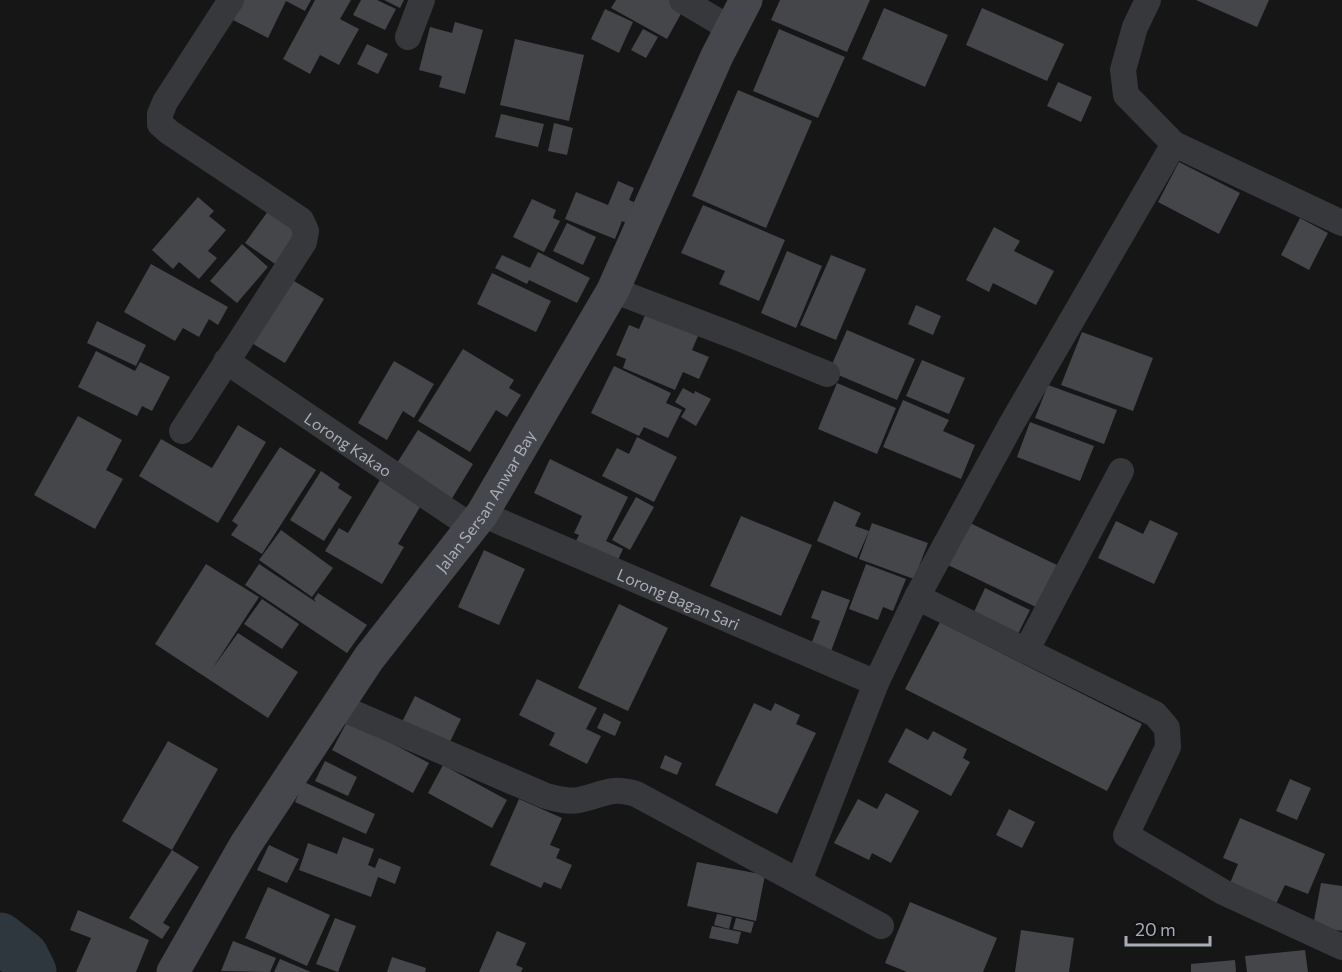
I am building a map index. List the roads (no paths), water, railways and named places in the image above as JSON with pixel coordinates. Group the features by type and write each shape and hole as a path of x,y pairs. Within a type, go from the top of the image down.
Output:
{"main road":[{"name":"Jalan Sersan Anwar Bay","path":"173,972 246,844 369,658 477,520 613,290 730,29 746,0"}],"street":[{"path":"182,431 304,242 306,231 302,220 160,124 160,114 165,102 231,0"},
{"path":"408,37 422,0"},
{"path":"682,0 730,29"},
{"path":"1148,0 1135,27 1123,70 1126,95 1174,144 1342,223"},
{"path":"799,881 876,683 917,597 1012,423 1174,144"},
{"path":"613,290 827,374"},
{"name":"Lorong Kakao","path":"226,360 477,520"},
{"path":"1026,651 1121,471"},
{"name":"Lorong Bagan Sari","path":"477,520 876,683"},
{"path":"917,597 1155,714 1167,728 1168,747 1126,835 1224,892 1342,947"},
{"path":"337,706 546,796 567,801 579,800 612,790 636,794 882,926"}],"waterway":[{"path":"0,938 23,956 31,972"}]}
